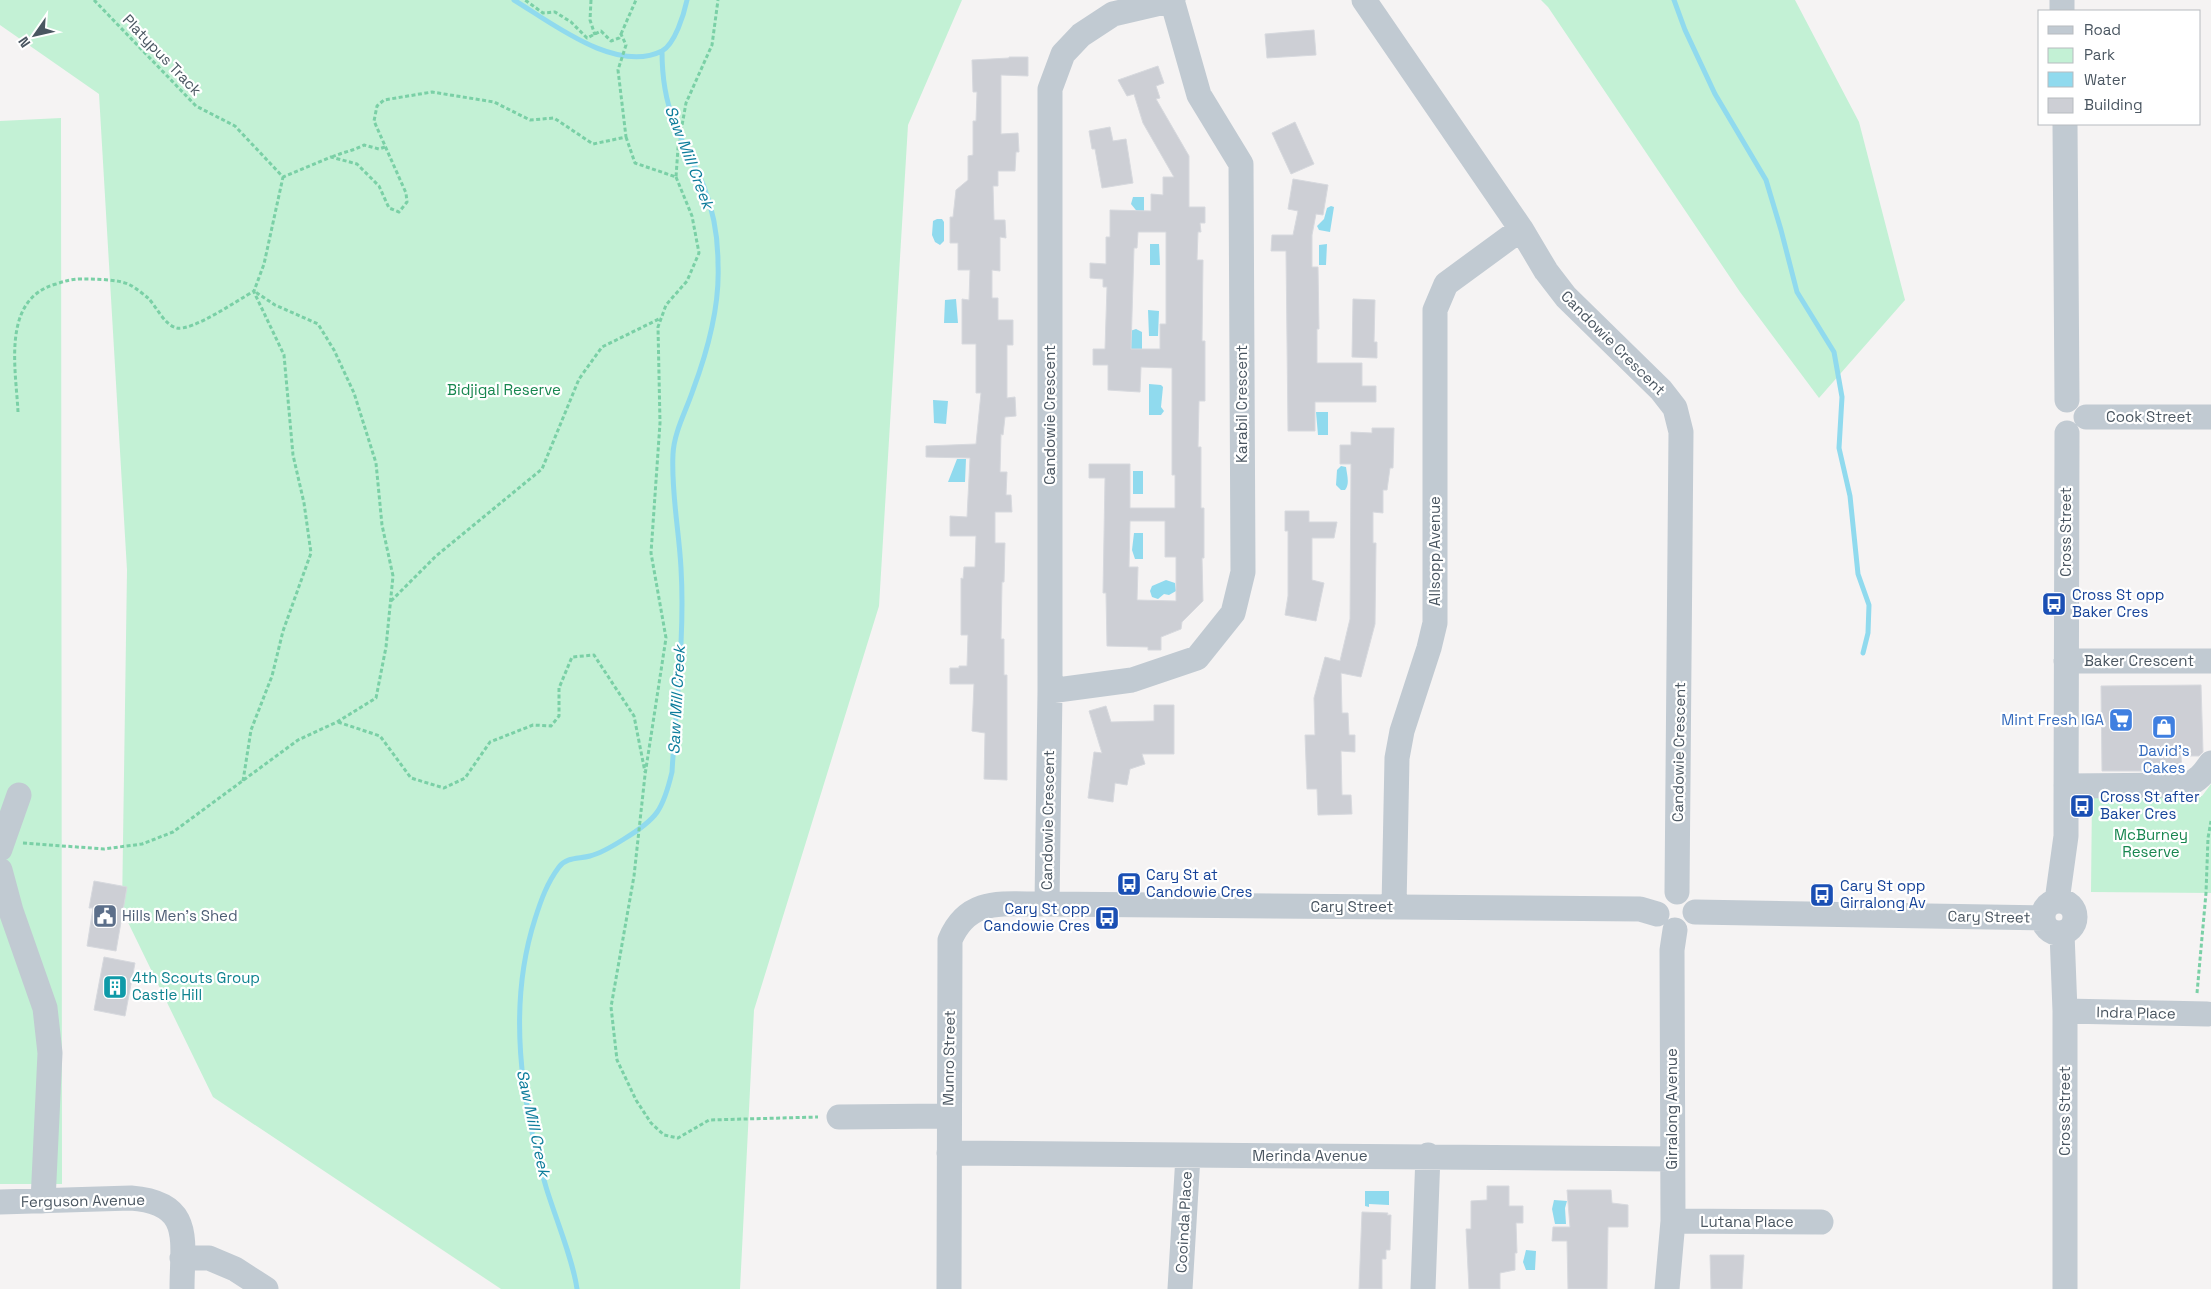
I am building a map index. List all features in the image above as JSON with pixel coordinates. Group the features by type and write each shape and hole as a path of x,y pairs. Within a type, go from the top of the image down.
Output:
{"street":[{"name":"Candowie Crescent","path":"1047,904 1050,691 1050,89 1063,54 1081,35 1113,14 1173,0"},
{"name":"Karabil Crescent","path":"1050,691 1132,680 1197,658 1233,612 1243,572 1241,164 1199,95 1173,0"},
{"name":"Candowie Crescent","path":"1364,0 1566,298 1661,390 1675,408 1681,432 1677,892"},
{"path":"2065,125 2067,400"},
{"name":"Allsopp Avenue","path":"1394,907 1397,758 1402,731 1429,648 1435,623 1435,310 1446,284 1521,229"},
{"path":"2067,400 2077,401 2081,404 2086,418 2085,423 2077,431 2067,432 2058,428 2053,418 2058,404 2067,400"},
{"name":"Cook Street","path":"2086,418 2211,417"},
{"name":"Cross Street","path":"2066,1289 2065,1011 2054,918 2066,836 2067,432"},
{"name":"Baker Crescent","path":"2066,661 2211,661"},
{"path":"2066,786 2186,785 2193,783 2204,774 2211,763"},
{"path":"1,844 19,795"},
{"path":"0,870 11,911 45,1008 50,1053 42,1201"},
{"path":"1677,892 1690,898 1694,912 1692,921 1686,926 1666,922 1659,902 1665,895 1677,892"},
{"name":"Cary Street","path":"1047,904 1640,909 1666,922"},
{"name":"Munro Street","path":"949,1289 950,940 954,930 964,916 983,906 1047,904"},
{"name":"Cary Street","path":"1694,912 2054,918"},
{"name":"Girralong Avenue","path":"1666,922 1672,950 1673,1221 1667,1289"},
{"name":"Indra Place","path":"2065,1011 2201,1014"},
{"path":"839,1117 948,1116"},
{"name":"Merinda Avenue","path":"949,1153 1188,1156 1428,1155 1672,1159"},
{"path":"1423,1289 1428,1155"},
{"name":"Cooinda Place","path":"1180,1289 1188,1156"},
{"name":"Ferguson Avenue","path":"0,1202 131,1198 152,1200 169,1208 182,1225 182,1289"},
{"name":"Lutana Place","path":"1673,1221 1822,1222"},
{"path":"182,1258 209,1258 235,1269 266,1289"}],"path":[{"name":"Platypus Track","path":"94,0 196,106 234,126 283,177"},
{"path":"524,0 543,13 555,12 571,22 587,38 601,31 611,41 619,38 636,0"},
{"path":"591,0 590,20 595,34"},
{"path":"718,0 712,44 686,104 678,148 676,177 692,216 699,252 687,281 666,305 658,327 660,423 651,552 666,638 645,775 634,876 610,1007 617,1060 636,1100 651,1123 664,1135 678,1138 709,1120 839,1117"},
{"path":"621,34 626,45 618,70 626,137 635,162 676,177"},
{"path":"331,157 357,164 379,186 389,208 399,212 407,202 406,194 374,121 377,106 384,100 432,92 494,102 530,120 554,118 593,144 626,137"},
{"path":"18,412 15,346 18,322 26,302 45,287 73,279 97,279 128,284 149,299 169,324 177,328 200,324 254,291 264,264 283,177 346,151 353,151 364,145 379,148 385,146"},
{"path":"1,844 104,849 142,844 173,832 298,740 337,722 376,698 386,647 392,576 382,525 376,463 354,393 334,350 318,324 275,305 254,291"},
{"path":"243,781 251,730 272,676 283,632 311,552 304,503 293,455 284,355 254,291"},
{"path":"390,602 436,556 542,469 579,379 602,347 661,317"},
{"path":"337,722 380,736 411,778 444,788 465,778 490,742 533,726 551,726 559,716 559,688 572,657 594,655 634,716 645,775"},
{"path":"2201,1014 2208,838 2211,821"}],"green space":[{"name":"Bidjigal Reserve","path":"0,0 962,0 908,125 879,606 754,1010 740,1289 501,1289 213,1097 122,910 127,570 99,94 0,25"},
{"path":"1541,0 1795,0 1859,122 1905,300 1819,398 1740,292 1548,7"},
{"path":"61,118 62,1184 0,1184 0,121"},
{"name":"McBurney Reserve","path":"2211,784 2211,893 2091,892 2092,794 2202,796"}],"water":[{"path":"1133,197 1144,197 1144,220 1131,204"},
{"path":"1334,207 1330,232 1319,230 1317,226 1324,219 1327,208"},
{"path":"942,219 944,222 944,241 940,245 935,242 932,235 933,221"},
{"path":"1150,244 1159,244 1160,265 1150,265"},
{"path":"1327,244 1326,265 1319,265 1319,245"},
{"path":"956,299 958,323 944,323 945,300"},
{"path":"1148,310 1159,311 1158,336 1149,336"},
{"path":"1136,329 1142,332 1142,355 1130,355 1130,331"},
{"path":"1149,384 1161,385 1163,387 1161,407 1164,411 1161,415 1149,415"},
{"path":"933,400 948,401 946,424 934,423"},
{"path":"1316,412 1328,412 1328,435 1318,435"},
{"path":"957,459 966,459 965,482 948,482"},
{"path":"1341,466 1346,467 1348,482 1345,490 1341,490 1336,485 1337,470"},
{"path":"1133,471 1143,471 1143,494 1133,494"},
{"path":"1134,533 1143,533 1143,559 1135,559 1132,550"},
{"path":"1166,580 1175,583 1176,591 1169,595 1164,594 1158,599 1152,597 1150,591 1152,586"},
{"path":"1365,1191 1389,1191 1389,1205 1369,1204 1369,1207 1365,1206"},
{"path":"1554,1200 1567,1201 1565,1208 1566,1224 1555,1224 1552,1209"},
{"path":"1526,1250 1536,1251 1535,1270 1526,1270 1523,1262"}],"building":[{"path":"1314,30 1316,55 1267,58 1265,34"},
{"path":"1028,57 1028,76 1001,75 1001,134 1018,133 1019,152 1016,152 1015,171 998,171 998,186 993,186 994,220 1005,220 1006,238 1000,237 1000,271 992,270 992,298 998,298 998,320 1013,320 1013,345 1007,345 1007,398 1015,397 1016,416 1005,417 1003,435 1001,434 1000,472 1007,472 1006,495 1011,495 1012,512 995,512 995,543 1005,543 1001,639 1004,639 1004,675 1007,675 1007,780 984,779 985,733 972,731 974,684 950,684 950,668 967,666 968,635 961,635 961,578 963,579 964,567 975,567 976,536 950,536 950,516 967,517 970,458 926,457 926,446 976,444 981,393 976,393 976,344 962,344 962,299 969,300 970,270 958,270 958,243 950,243 950,217 953,217 956,190 968,180 968,156 973,155 973,121 976,121 977,92 973,92 972,60"},
{"path":"1158,66 1164,83 1156,86 1160,98 1156,99 1189,156 1189,207 1205,207 1205,223 1200,223 1201,232 1198,232 1197,260 1203,260 1202,341 1205,341 1205,401 1199,401 1198,447 1201,447 1201,508 1204,508 1203,601 1182,622 1181,629 1161,637 1161,650 1148,650 1148,647 1107,646 1106,593 1103,593 1105,478 1089,478 1089,464 1130,464 1130,508 1175,508 1175,475 1172,475 1172,368 1141,367 1140,392 1108,390 1108,365 1093,365 1093,349 1105,349 1107,287 1103,287 1103,279 1090,278 1090,263 1106,264 1106,237 1110,237 1110,210 1151,211 1151,194 1163,195 1163,177 1174,177 1143,123 1134,94 1127,96 1118,80","holes":["1138,232 1166,232 1166,324 1160,324 1160,349 1131,349 1134,248 1137,248","1130,521 1165,521 1165,557 1176,557 1176,601 1137,600 1138,567 1129,567"]},
{"path":"1295,122 1314,164 1291,174 1272,133"},
{"path":"1110,127 1113,141 1126,139 1133,183 1102,188 1095,149 1092,149 1089,131"},
{"path":"1293,179 1328,185 1323,215 1316,214 1312,235 1312,267 1318,267 1319,329 1317,329 1317,363 1362,363 1362,386 1376,386 1376,402 1315,402 1315,431 1288,431 1286,251 1271,251 1272,235 1293,235 1298,211 1288,209"},
{"path":"1353,299 1375,300 1374,342 1377,342 1377,358 1352,357"},
{"path":"1372,428 1394,428 1393,468 1390,468 1387,490 1383,490 1383,513 1373,512 1373,543 1376,543 1375,624 1361,677 1341,673 1342,713 1348,713 1349,735 1355,735 1355,752 1341,751 1342,795 1351,795 1352,814 1318,815 1317,789 1307,789 1305,735 1315,735 1314,698 1325,657 1340,661 1350,619 1351,464 1340,464 1340,445 1351,445 1351,432 1372,433"},
{"path":"1285,511 1309,511 1309,522 1337,522 1334,538 1312,538 1312,580 1324,583 1316,621 1285,615 1288,596 1288,531 1285,531"},
{"path":"2201,685 2203,752 2199,756 2181,756 2182,771 2102,771 2101,686"},
{"path":"1154,705 1174,705 1174,754 1142,754 1145,764 1130,769 1127,785 1115,783 1113,802 1088,798 1094,752 1102,753 1089,711 1106,706 1111,722 1154,721"},
{"path":"94,881 127,887 116,951 87,946 93,908 89,908"},
{"name":"4th Scouts Group Castle Hill","path":"104,957 135,963 125,1016 94,1010"},
{"path":"1487,1186 1509,1186 1509,1206 1523,1206 1523,1223 1516,1223 1517,1253 1515,1253 1515,1270 1500,1273 1500,1289 1469,1289 1466,1229 1471,1229 1471,1201 1487,1200"},
{"path":"1567,1190 1611,1190 1612,1203 1628,1205 1628,1227 1608,1227 1607,1289 1568,1289 1567,1241 1552,1241 1553,1227 1570,1227"},
{"path":"1362,1212 1388,1213 1387,1215 1391,1215 1390,1250 1386,1250 1386,1259 1382,1259 1382,1289 1359,1289"},
{"path":"1710,1255 1744,1255 1742,1289 1711,1289"}],"waterway":[{"path":"514,0 585,43 625,56 644,56 662,51 667,47 675,35 687,0"},
{"path":"1674,0 1685,30 1715,94 1766,180 1797,292 1834,352 1842,397 1839,448 1850,496 1858,574 1869,605 1868,633 1863,653"},
{"name":"Saw Mill Creek","path":"577,1289 568,1251 546,1187 530,1121 521,1053 521,985 526,952 535,919 545,892 559,867 565,861 590,856 603,851 620,842 644,825 662,805 672,772 682,619 680,554 673,482 673,454 678,430 698,375 712,328 717,296 718,264 717,245 710,205 668,104 663,77 662,51"}],"place":[{"name":"Cross St opp Baker Cres","path":"2054,604"},
{"name":"Mint Fresh IGA","path":"2121,720"},
{"name":"David's Cakes","path":"2164,727"},
{"name":"Cross St after Baker Cres","path":"2082,806"},
{"name":"Cary St at Candowie Cres","path":"1129,884"},
{"name":"Cary St opp Girralong Av","path":"1822,895"},
{"name":"Hills Men's Shed","path":"105,916"},
{"name":"Cary St opp Candowie Cres","path":"1107,918"},
{"name":"4th Scouts Group Castle Hill","path":"115,987"}]}
